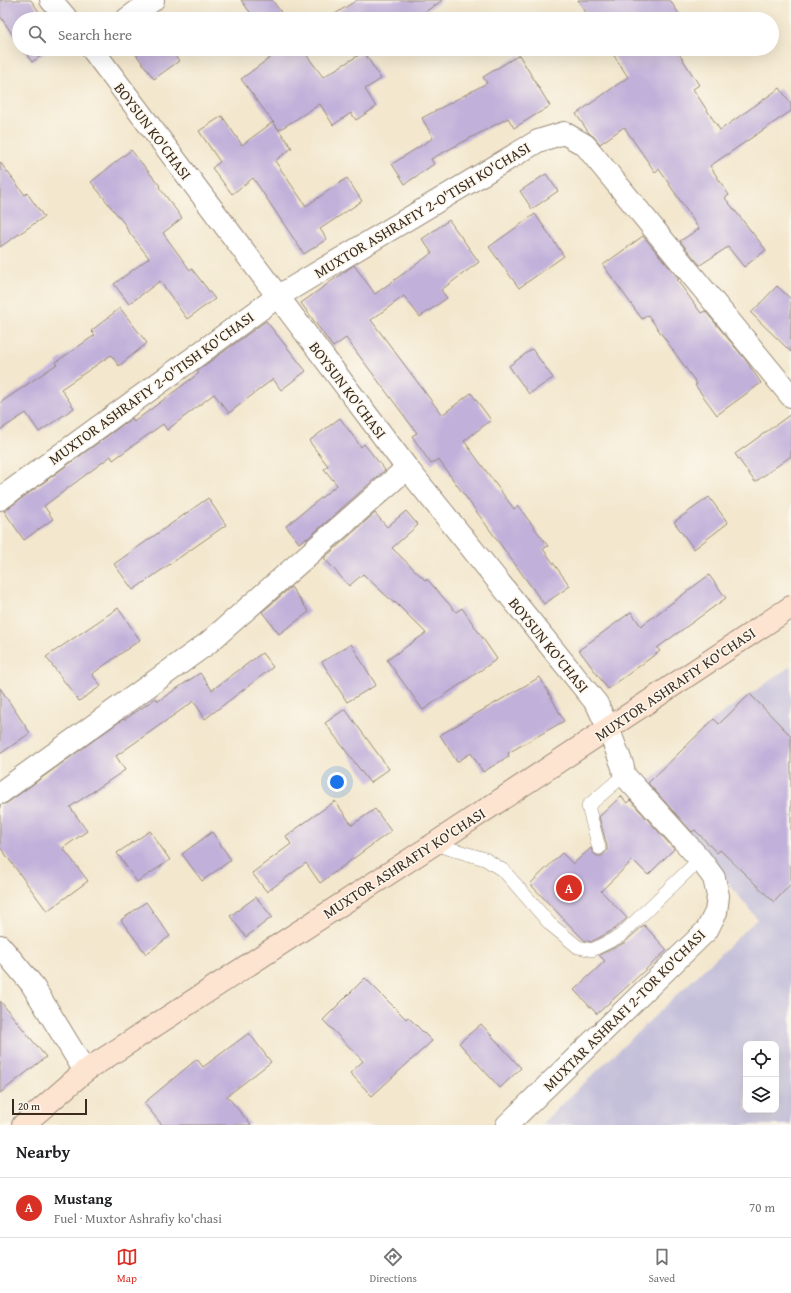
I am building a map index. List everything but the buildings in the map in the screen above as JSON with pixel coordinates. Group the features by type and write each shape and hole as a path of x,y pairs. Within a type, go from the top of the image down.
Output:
{"main road":[{"name":"MUXTOR ASHRAFIY KO'CHASI","path":"23,1125 85,1071 434,844 791,607"}],"street":[{"path":"51,0 61,12"},
{"path":"137,12 153,0"},
{"name":"BOYSUN KO'CHASI","path":"97,56 407,468 597,704 608,728"},
{"name":"MUXTOR ASHRAFIY 2-O'TISH KO'CHASI","path":"0,499 277,296 538,141 564,133 585,145 791,396"},
{"path":"0,793 208,643 407,468"},
{"name":"MUXTAR ASHRAFI 2-TOR KO'CHASI","path":"507,1125 707,930 716,912 718,896 714,878 700,859 624,775 623,767 608,728"},
{"path":"0,946 31,983 85,1071"}],"lane":[{"path":"599,848 588,806 624,775"},
{"path":"434,844 485,859 504,871 550,924 578,947 592,950 620,936 700,859"}],"shaded area":[{"path":"791,666 791,1125 540,1125 757,919 649,782 714,719"}],"place":[{"name":"Mustang","path":"569,888"}]}
